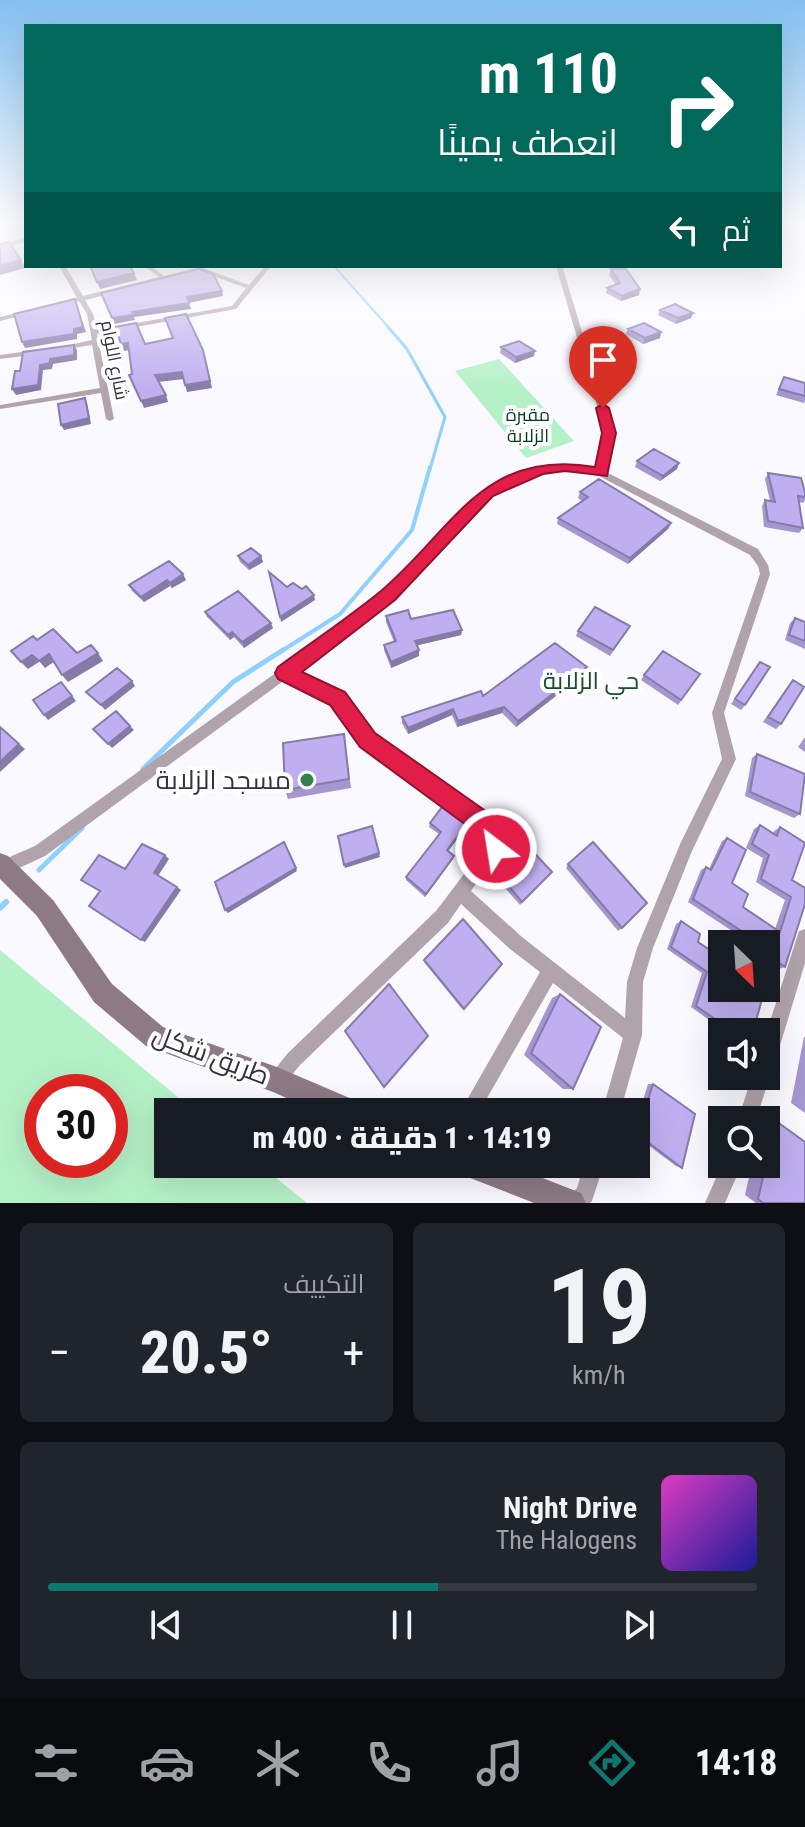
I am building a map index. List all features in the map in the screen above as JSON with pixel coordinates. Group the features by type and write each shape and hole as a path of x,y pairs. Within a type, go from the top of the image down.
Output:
{"main road":[{"name":"طريق شكل","path":"2,865 45,908 103,993 129,1018 155,1037 277,1080 318,1098"},
{"path":"507,1178 574,1203"}],"street":[{"name":"شارع اللوام","path":"69,277 81,296 94,338 110,419"},
{"path":"0,319 156,277"},
{"path":"223,277 248,287"},
{"path":"54,349 234,308 257,277"},
{"path":"563,277 590,358 609,433 601,473"},
{"path":"0,357 41,352"},
{"path":"0,407 105,390"},
{"path":"2,865 40,851 388,595 487,492 520,476 542,470 565,467 601,473 754,552 765,574 718,713 729,759 686,847 645,948 635,982 633,1035 615,1098"},
{"path":"277,1080 294,1059 442,917 496,849 492,830 367,740 338,698 285,673"},
{"path":"460,892 633,1035"},
{"path":"780,1018 805,937"},
{"path":"477,1098 551,970"},
{"path":"574,1203 585,1194 590,1178"},
{"path":"715,1203 726,1178"}],"green space":[{"name":"مقبرة الزلابة","path":"499,359 574,441 526,458 455,371"},
{"path":"0,950 179,1098 154,1098 154,1178 276,1178 307,1203 0,1203"}],"building":[{"path":"95,277 117,277 97,282"},
{"path":"166,277 215,277 222,291 187,297 189,303 112,318 101,293"},
{"path":"616,277 632,277 640,289 622,296 607,288 620,283"},
{"path":"75,299 83,327 74,329 74,334 22,342 14,314"},
{"path":"675,304 693,313 678,318 660,310"},
{"path":"186,314 203,350 210,381 185,385 182,372 155,375 166,395 141,401 129,375 132,374 128,343 121,344 115,327 136,323 145,344 173,338 165,318"},
{"path":"644,323 661,332 645,338 628,329"},
{"path":"519,341 535,351 516,357 501,347"},
{"path":"74,345 74,355 50,359 50,363 40,365 38,385 12,389 15,371 20,371 23,352"},
{"path":"784,377 805,383 805,396 779,389"},
{"path":"85,398 89,418 61,425 58,404"},
{"path":"654,449 679,463 663,476 637,461"},
{"path":"768,473 801,478 805,497 798,496 803,528 768,521 765,500 775,502"},
{"path":"599,479 671,523 630,558 558,518 588,497 580,492"},
{"path":"251,548 261,556 248,565 238,556"},
{"path":"169,561 183,574 170,583 167,580 141,597 129,585"},
{"path":"269,572 287,587 293,583 302,589 306,586 314,595 280,617"},
{"path":"238,591 271,623 242,642 232,632 228,635 205,612"},
{"path":"595,607 630,626 613,650 578,631"},
{"path":"408,610 411,619 453,610 462,630 415,641 419,650 391,662 384,645 396,641 386,616"},
{"path":"795,618 805,622 805,641 789,635"},
{"path":"53,629 77,653 91,645 98,653 62,675 49,654 39,661 32,655 21,662 11,651 33,636 37,640"},
{"path":"555,643 587,667 518,721 504,707 458,721 453,709 408,728 402,717 481,691 483,696"},
{"path":"663,651 700,674 681,700 644,675"},
{"path":"760,662 770,667 745,705 735,699"},
{"path":"117,668 132,681 101,705 86,692"},
{"path":"793,680 804,687 781,724 768,717"},
{"path":"61,682 72,696 44,715 33,700"},
{"path":"116,711 130,726 108,744 93,729"},
{"path":"0,727 19,744 0,762"},
{"path":"344,734 349,779 285,790 283,743"},
{"path":"757,754 805,774 800,814 750,792"},
{"path":"445,803 469,821 447,850 454,856 426,894 406,877 441,832 430,823"},
{"path":"760,825 777,836 780,827 805,843 792,880 805,888 805,904 785,967 780,963 780,932 791,897 761,879 769,855 752,844"},
{"path":"372,826 379,853 344,865 338,836"},
{"path":"727,838 746,850 732,883 748,894 743,907 777,930 740,930 693,899 706,867 711,870"},
{"path":"284,842 296,868 225,910 215,882"},
{"path":"593,842 647,903 622,928 568,864"},
{"path":"525,843 552,872 522,902 496,871"},
{"path":"142,844 165,855 154,873 177,887 141,940 89,906 100,891 81,880 99,855 125,869"},
{"path":"463,919 502,964 464,1009 424,960"},
{"path":"681,921 700,934 698,942 708,949 708,1002 761,1002 757,1018 714,1018 696,1006 707,972 671,947"},
{"path":"389,984 428,1036 384,1087 345,1031"},
{"path":"560,994 601,1027 573,1089 531,1053"},
{"path":"653,1084 695,1114 682,1168 650,1144 649,1098"},
{"path":"780,1124 805,1142 805,1203 763,1203 758,1199 763,1178 780,1178"}],"waterway":[{"path":"344,277 390,329"},
{"path":"388,327 407,349 445,417 430,469"},
{"path":"280,652 340,614 412,530 430,467"},
{"path":"143,769 233,682 283,650"},
{"path":"39,870 82,828"},
{"path":"0,908 6,902"}],"place":[{"name":"مسجد الزلابة","path":"307,780"}],"district":[{"name":"حي الزلابة","path":"591,681"}],"route":[{"path":"496,849 492,830 440,789 367,740 338,698 285,673 388,595 487,492 502,483 542,470 565,467 601,473 609,433 603,408"}]}
